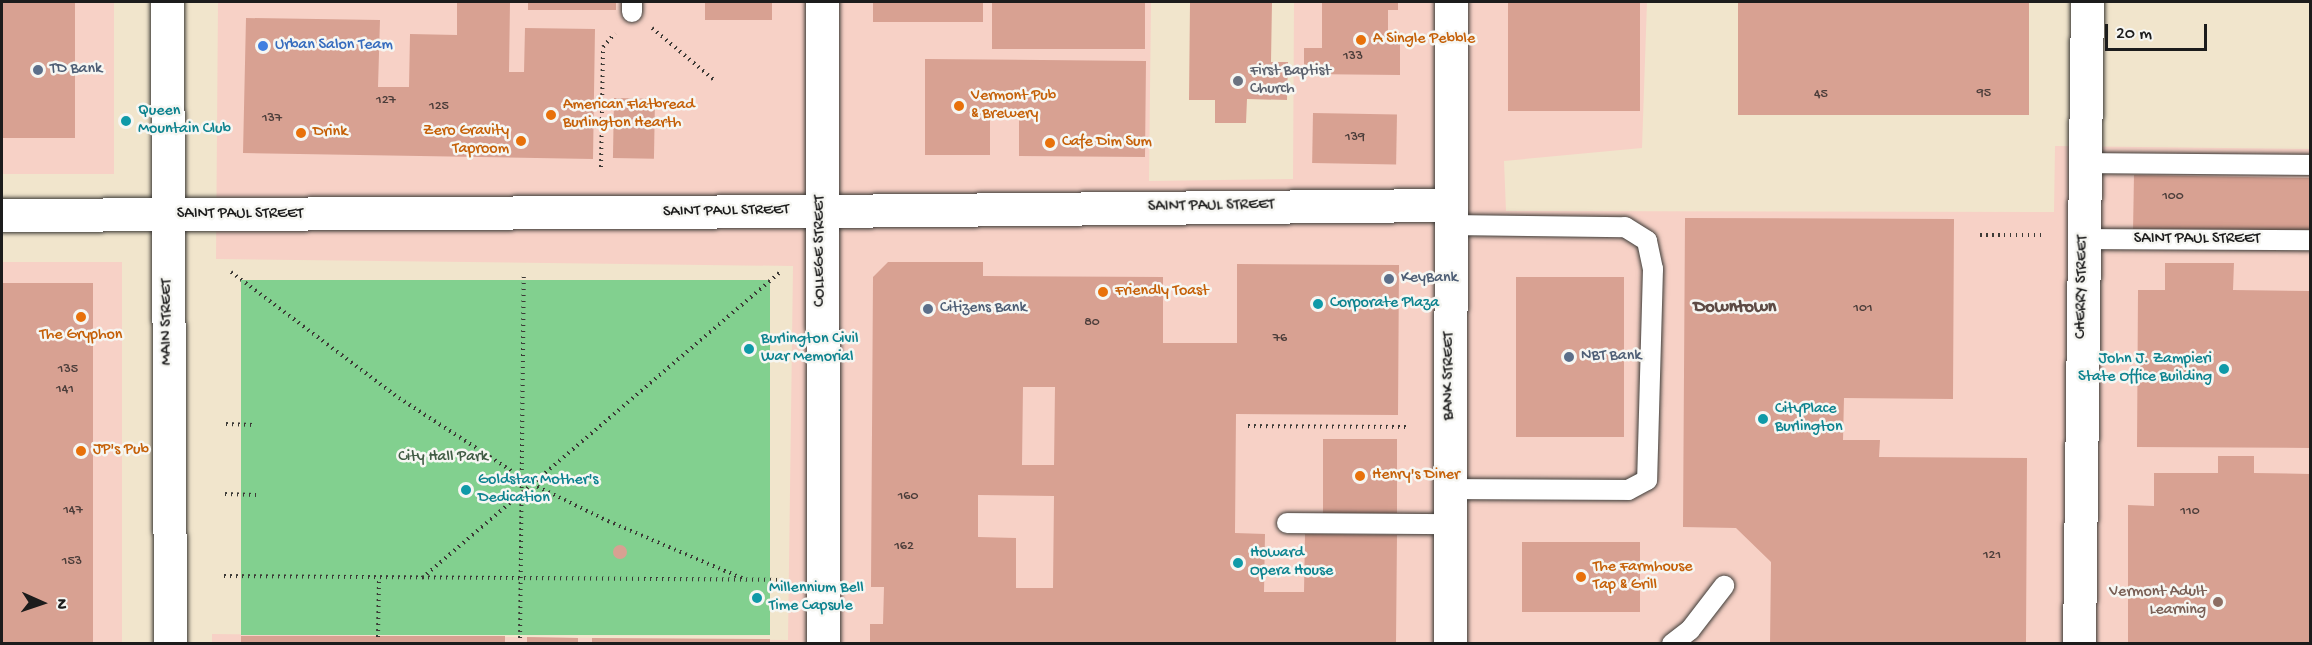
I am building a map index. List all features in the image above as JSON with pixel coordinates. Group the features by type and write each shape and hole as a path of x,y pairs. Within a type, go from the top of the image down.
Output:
{"street":[{"name":"MAIN STREET","path":"166,2 170,644"},
{"name":"COLLEGE STREET","path":"822,2 823,644"},
{"name":"BANK STREET","path":"1450,644 1451,2"},
{"name":"CHERRY STREET","path":"2079,644 2087,2"},
{"name":"SAINT PAUL STREET","path":"2,215 821,211 1450,215"}],"lane":[{"path":"2085,163 2310,165"},
{"path":"1450,215 1625,227 1647,241 1653,269 1647,480 1628,490 1450,489"},
{"name":"SAINT PAUL STREET","path":"2084,239 2310,240"},
{"path":"1287,523 1450,524"},
{"path":"1672,644 1690,630 1724,586"}],"path":[{"path":"601,167 603,47 632,7"},
{"path":"663,38 714,80"},
{"path":"1980,235 2043,235"},
{"path":"231,272 399,398 532,484 608,521 746,580"},
{"path":"520,644 524,273"},
{"path":"422,578 779,273"},
{"path":"226,424 254,425"},
{"path":"1248,426 1409,427"},
{"path":"225,494 256,495"},
{"path":"224,576 780,580"},
{"path":"378,637 379,578"}],"shaded area":[{"path":"2,2 114,2 114,174 2,174"},
{"path":"218,2 1151,2 1149,181 1293,179 1294,2 1647,2 1642,148 1504,161 1506,211 2054,212 2055,146 2310,149 2310,643 212,644 212,634 788,640 793,266 216,259"},
{"path":"2,262 122,262 122,643 2,643"}],"green space":[{"name":"City Hall Park","path":"241,280 770,280 770,635 241,635"}],"building":[{"name":"TD Bank","path":"2,2 75,2 75,138 2,138"},
{"path":"457,2 510,2 509,72 524,72 525,28 595,29 593,159 243,153 246,18 380,20 378,87 409,87 410,34 457,35"},
{"path":"528,2 616,2 616,10 528,10"},
{"path":"705,2 772,2 772,20 705,20"},
{"path":"873,2 983,2 983,22 873,22"},
{"path":"992,2 1145,2 1145,49 992,49"},
{"name":"First Baptist Church","path":"1190,2 1272,2 1271,62 1288,62 1287,100 1247,99 1246,123 1215,123 1215,100 1189,100"},
{"name":"A Single Pebble","path":"1322,2 1398,2 1398,10 1388,10 1388,32 1400,32 1400,75 1304,74 1304,48 1322,48"},
{"path":"1508,2 1640,2 1640,111 1508,111"},
{"path":"1738,2 2029,2 2029,115 1738,115"},
{"path":"925,59 1146,61 1145,157 1019,156 1019,111 990,111 990,155 925,155"},
{"path":"614,98 655,99 654,159 613,158"},
{"path":"1313,113 1397,114 1396,164 1312,163"},
{"path":"2134,175 2310,178 2309,232 2133,229"},
{"path":"1685,218 1954,219 1953,399 1844,398 1843,440 1880,440 1879,457 2027,458 2026,644 1770,644 1771,562 1736,528 1683,527"},
{"path":"888,262 983,262 983,276 1163,277 1163,343 1237,343 1237,264 1399,265 1398,415 1236,414 1235,533 1265,534 1264,592 1304,592 1305,534 1397,535 1396,644 870,644 870,624 883,624 884,587 871,587 873,277","holes":["1023,387 1055,387 1054,465 1022,465","978,495 1054,496 1053,588 1016,588 1016,538 978,537"]},
{"name":"John J. Zampieri State Office Building","path":"2165,263 2234,263 2233,290 2310,291 2310,448 2137,447 2138,290 2165,290"},
{"name":"NBT Bank","path":"1516,277 1624,277 1624,437 1516,437"},
{"path":"2,283 93,283 93,644 2,644"},
{"name":"Henry's Diner","path":"1323,439 1397,439 1397,513 1323,513"},
{"path":"2218,456 2254,456 2254,473 2310,474 2310,644 2128,644 2128,505 2154,506 2154,473 2218,473"},
{"name":"The Farmhouse Tap & Grill","path":"1522,542 1640,542 1640,612 1522,612"},
{"path":"617,545 623,545 627,552 623,559 617,559 613,555 613,549"},
{"path":"241,636 505,636 505,644 241,644"},
{"path":"527,637 578,638 578,644 527,644"},
{"path":"592,638 770,639 770,644 592,644"}],"place":[{"name":"A Single Pebble","path":"1361,40"},
{"name":"Urban Salon Team","path":"263,46"},
{"name":"TD Bank","path":"38,70"},
{"name":"First Baptist Church","path":"1238,81"},
{"name":"Vermont Pub & Brewery","path":"959,106"},
{"name":"American Flatbread Burlington Hearth","path":"551,115"},
{"name":"Queen Mountain Club","path":"126,121"},
{"name":"Drink","path":"301,133"},
{"name":"Zero Gravity Taproom","path":"521,141"},
{"name":"Cafe Dim Sum","path":"1050,143"},
{"name":"KeyBank","path":"1389,279"},
{"name":"Friendly Toast","path":"1103,292"},
{"name":"Corporate Plaza","path":"1318,304"},
{"name":"Citizens Bank","path":"928,309"},
{"name":"The Gryphon","path":"81,317"},
{"name":"Burlington Civil War Memorial","path":"749,349"},
{"name":"NBT Bank","path":"1569,357"},
{"name":"John J. Zampieri State Office Building","path":"2224,369"},
{"name":"CityPlace Burlington","path":"1763,419"},
{"name":"JP's Pub","path":"81,451"},
{"name":"Henry's Diner","path":"1360,476"},
{"name":"Goldstar Mother's Dedication","path":"466,490"},
{"name":"Howard Opera House","path":"1238,563"},
{"name":"The Farmhouse Tap & Grill","path":"1581,577"},
{"name":"Millennium Bell Time Capsule","path":"757,598"},
{"name":"Vermont Adult Learning","path":"2218,602"}],"district":[{"name":"Downtown","path":"1735,308"}]}
